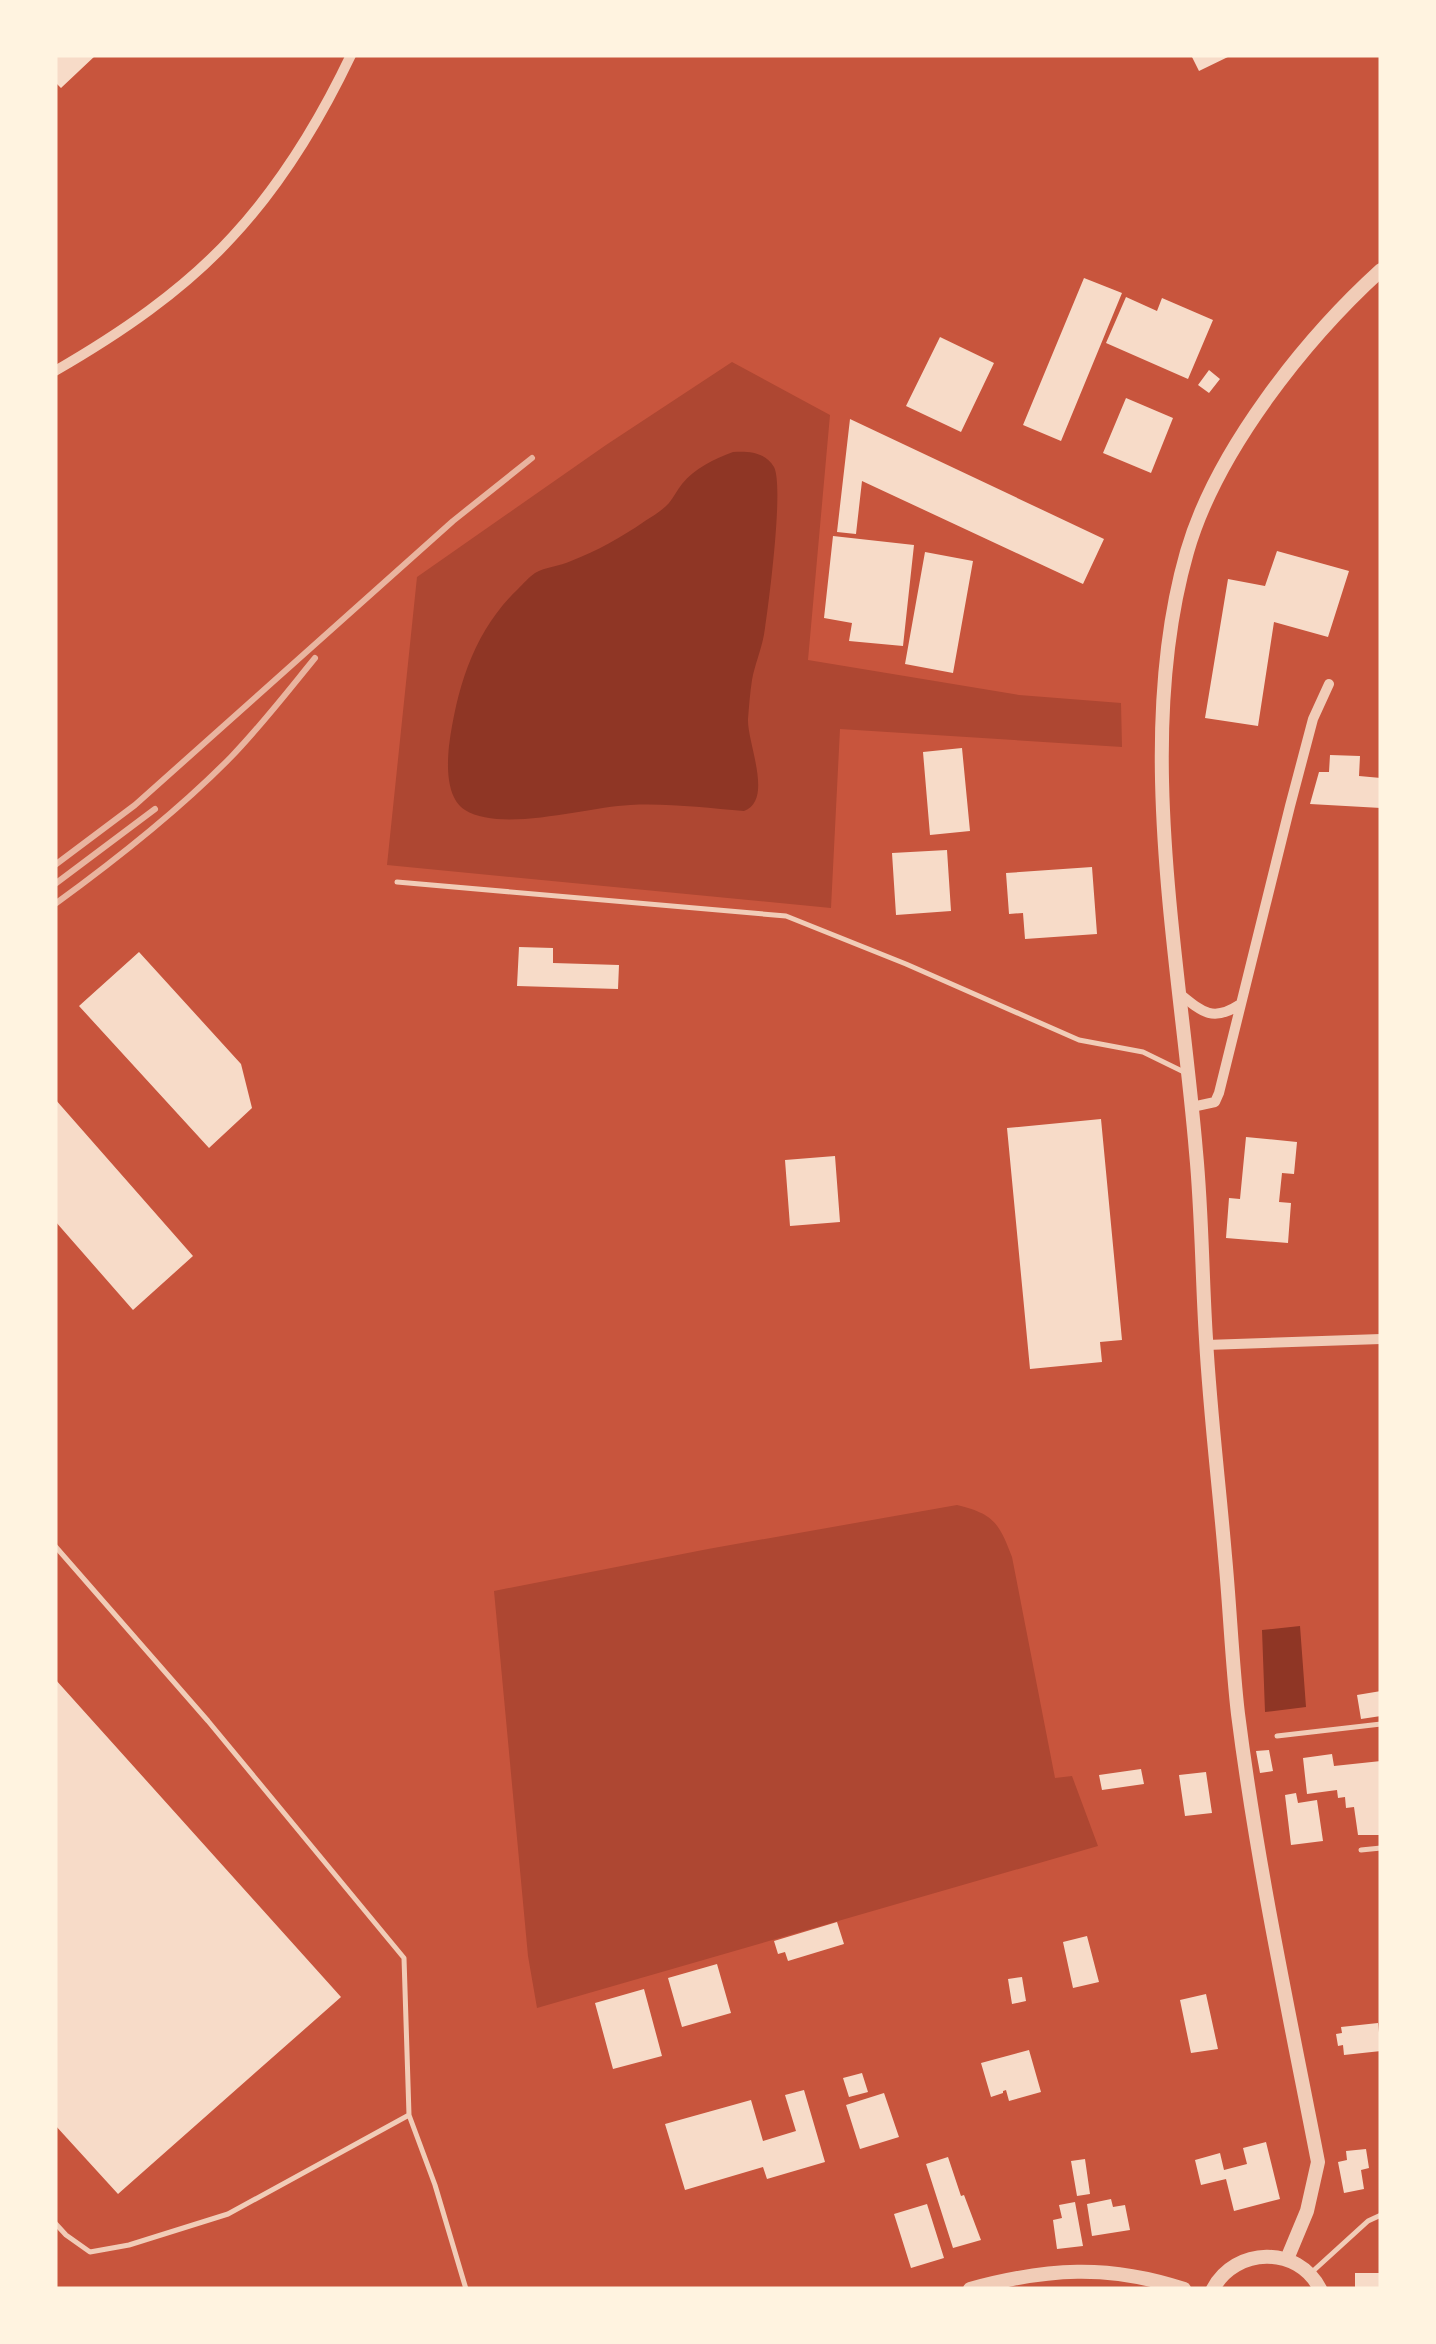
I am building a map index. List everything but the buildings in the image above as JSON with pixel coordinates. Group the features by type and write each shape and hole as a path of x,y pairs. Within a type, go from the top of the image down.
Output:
{"street":[{"path":"55,371 105,342 172,292 233,236 286,170 330,100 351,55"},
{"path":"1287,2259 1307,2211 1318,2162 1251,1812 1237,1706 1206,1345 1192,1107 1165,840 1165,679 1187,552 1224,467 1266,400 1306,347 1381,270"},
{"path":"1192,1107 1214,1102 1219,1094 1313,720 1330,684"},
{"path":"1180,994 1199,1010 1215,1014 1240,1004"},
{"path":"1206,1345 1381,1339"},
{"path":"1213,2289 1231,2267 1249,2258 1268,2256 1287,2259 1304,2268 1320,2289"},
{"path":"970,2289 1036,2274 1091,2270 1160,2281 1184,2289"}],"lane":[{"path":"397,882 786,916 1078,1040 1142,1052 1189,1074"},
{"path":"55,1546 208,1721 404,1958 410,2115 466,2289"},
{"path":"1277,1736 1381,1724"},
{"path":"1362,1850 1381,1848"},
{"path":"55,2223 90,2252 128,2245 228,2214 410,2115"},
{"path":"1310,2274 1368,2221 1381,2215"}],"shaded area":[{"path":"732,362 830,415 808,660 1019,695 1121,703 1122,747 840,729 831,908 387,865 417,577"},
{"path":"733,452 761,455 774,467 777,478 770,595 748,719 758,783 753,805 744,811 630,805 522,819 481,816 465,810 454,798 449,781 452,724 470,661 503,605 535,573 581,557 627,533 664,508 693,473"},
{"path":"957,1505 994,1522 1012,1557 1055,1778 1072,1776 1098,1846 537,2008 528,1956 494,1591"},
{"path":"1300,1626 1306,1707 1265,1712 1262,1630"}],"railway":[{"path":"55,865 135,805 453,521 532,458"},
{"path":"55,904 146,834 210,777 253,733 315,658"},
{"path":"55,884 155,809"}]}
